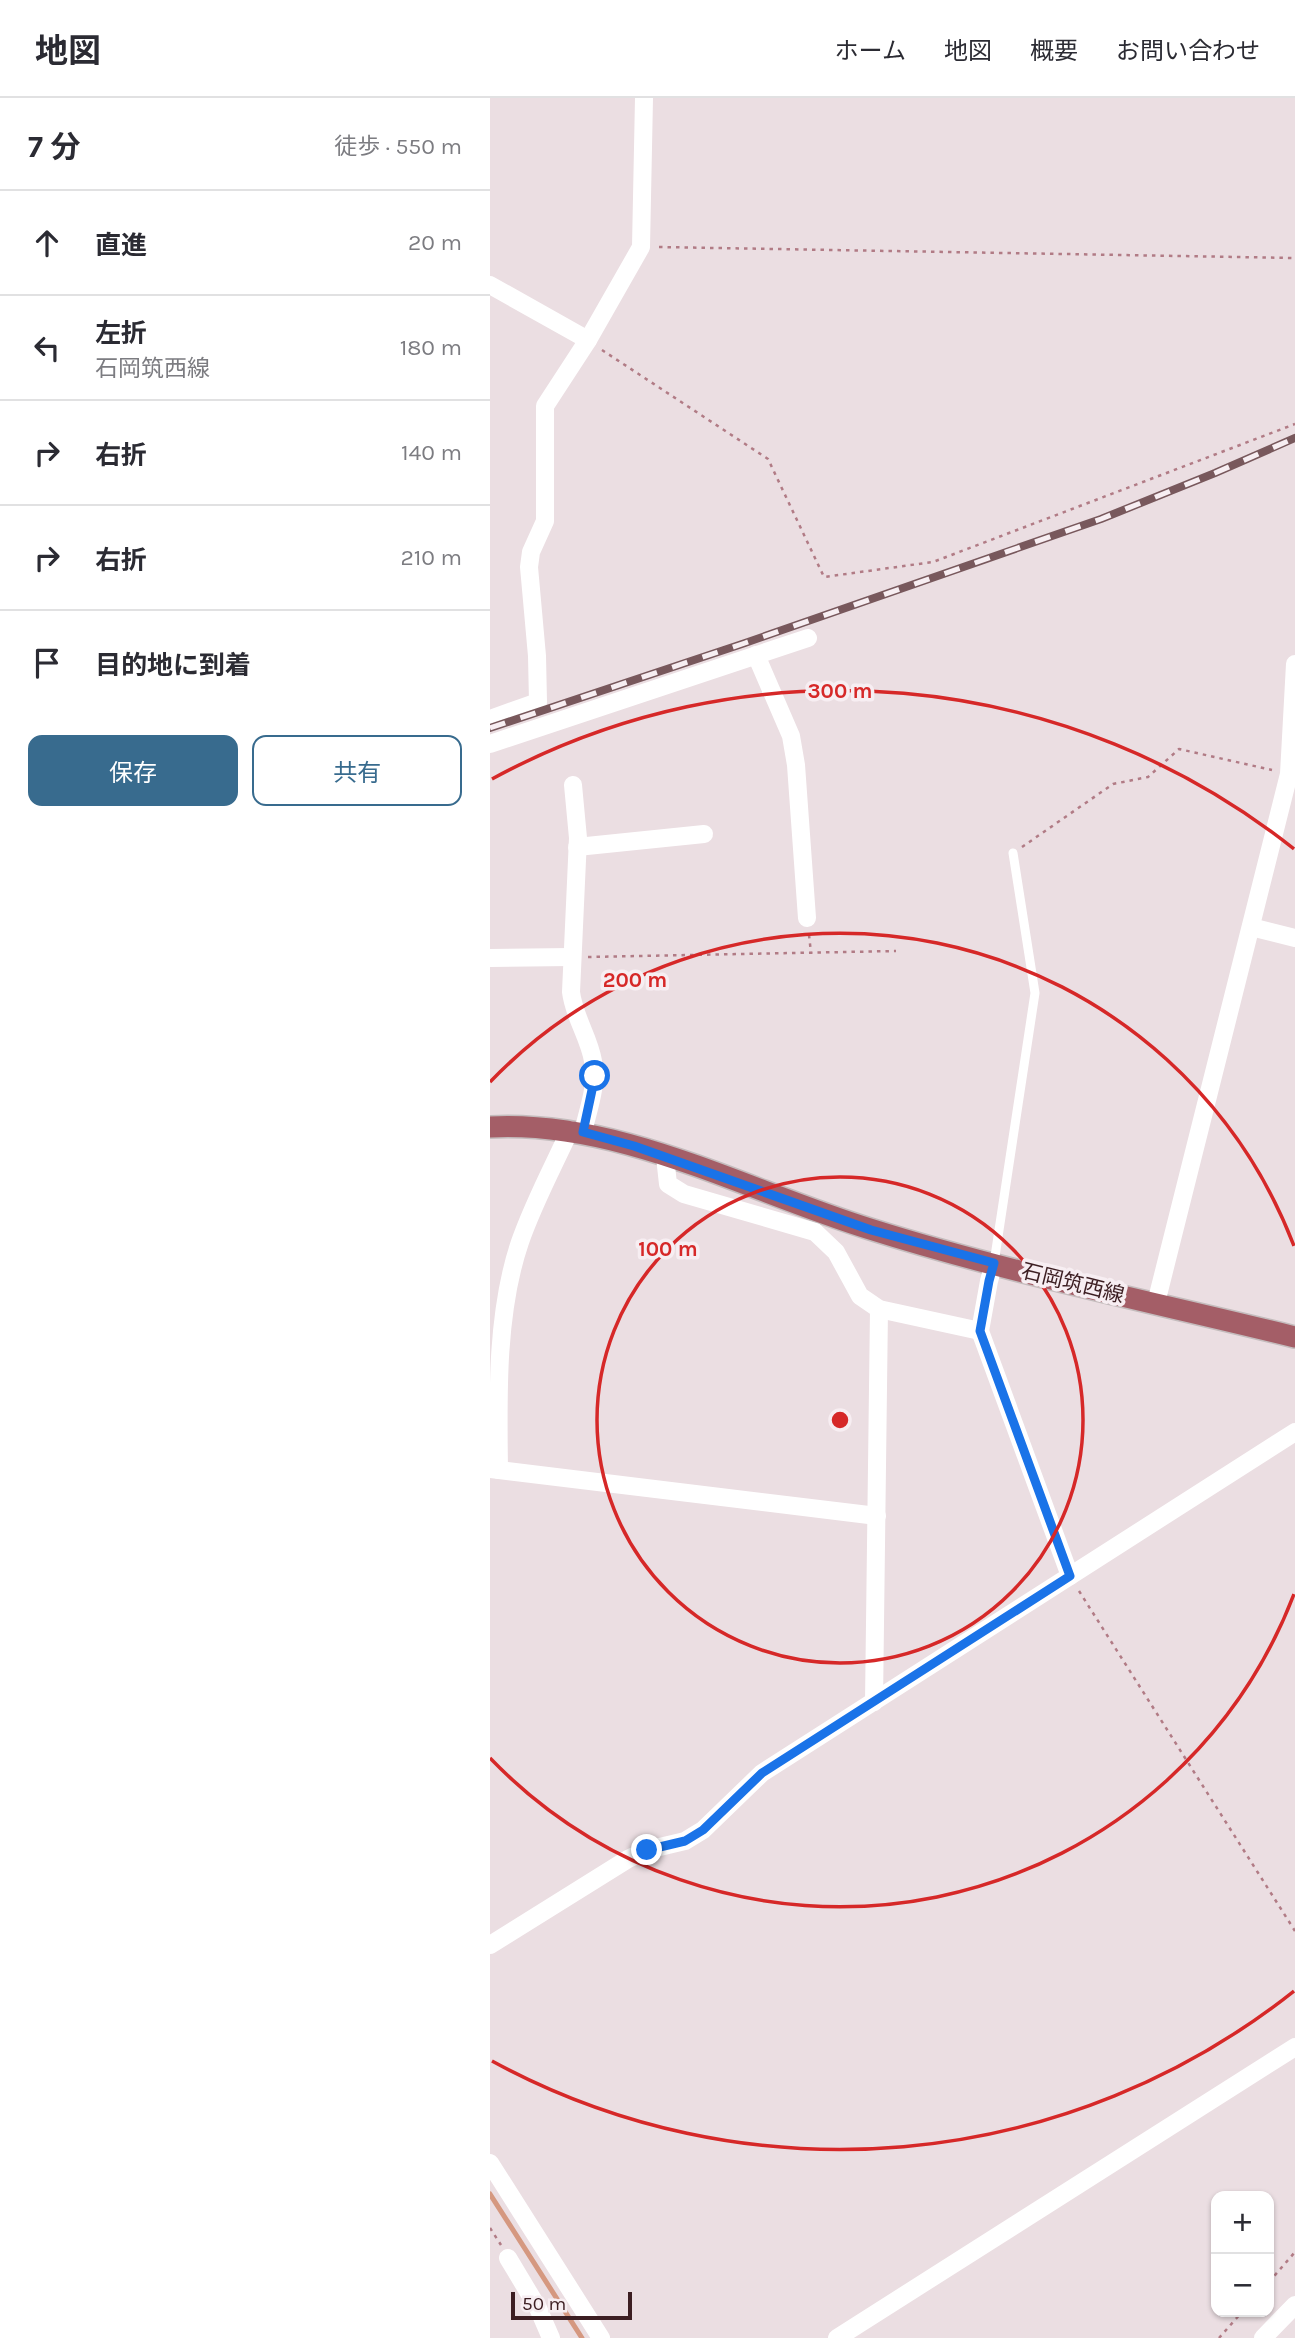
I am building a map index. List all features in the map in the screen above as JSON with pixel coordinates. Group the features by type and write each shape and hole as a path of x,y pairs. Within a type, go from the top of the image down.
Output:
{"main road":[{"name":"石岡筑西線","path":"490,1127 576,1131 665,1157 871,1230 1295,1337"}],"street":[{"path":"490,719 538,702 529,567 531,552 545,521 545,406 641,247 644,98"},
{"path":"490,285 587,340"},
{"path":"490,744 808,638"},
{"path":"756,655 791,736 796,765 807,918"},
{"path":"1156,1303 1292,775 1295,664"},
{"path":"573,785 577,847 571,957 573,1009 590,1048 595,1076 576,1131 520,1242 510,1281 498,1372 494,1469 877,1516"},
{"path":"577,847 704,834"},
{"path":"1251,927 1295,938"},
{"path":"490,958 571,957"},
{"path":"665,1157 668,1184 684,1194 815,1232 836,1252 860,1296 879,1309 980,1331"},
{"path":"994,1263 980,1331 1070,1576"},
{"path":"874,1702 879,1309"},
{"path":"490,1945 628,1859 647,1850 685,1841 703,1830 762,1773 1295,1432"},
{"path":"837,2338 1295,2047"},
{"path":"490,2163 601,2338"},
{"path":"508,2258 538,2308 551,2338"},
{"path":"1263,2338 1295,2305"}],"lane":[{"path":"994,1263 1035,993 1013,853"}],"path":[{"path":"641,247 1295,258"},
{"path":"587,340 768,458 824,577 933,562 1295,424"},
{"path":"1013,853 1114,784 1148,777 1179,749 1292,775"},
{"path":"571,957 896,951"},
{"path":"1070,1576 1295,1931"},
{"path":"1274,2275 1295,2252"},
{"path":"1219,2338 1238,2317"}],"waterway":[{"path":"490,2194 582,2338"}],"railway":[{"path":"490,728 745,643 1101,519 1295,438"}],"route":[{"path":"595,1076 583,1132 634,1146 871,1230 994,1263 980,1331 1070,1576 762,1773 703,1830 685,1841 647,1850"}]}
